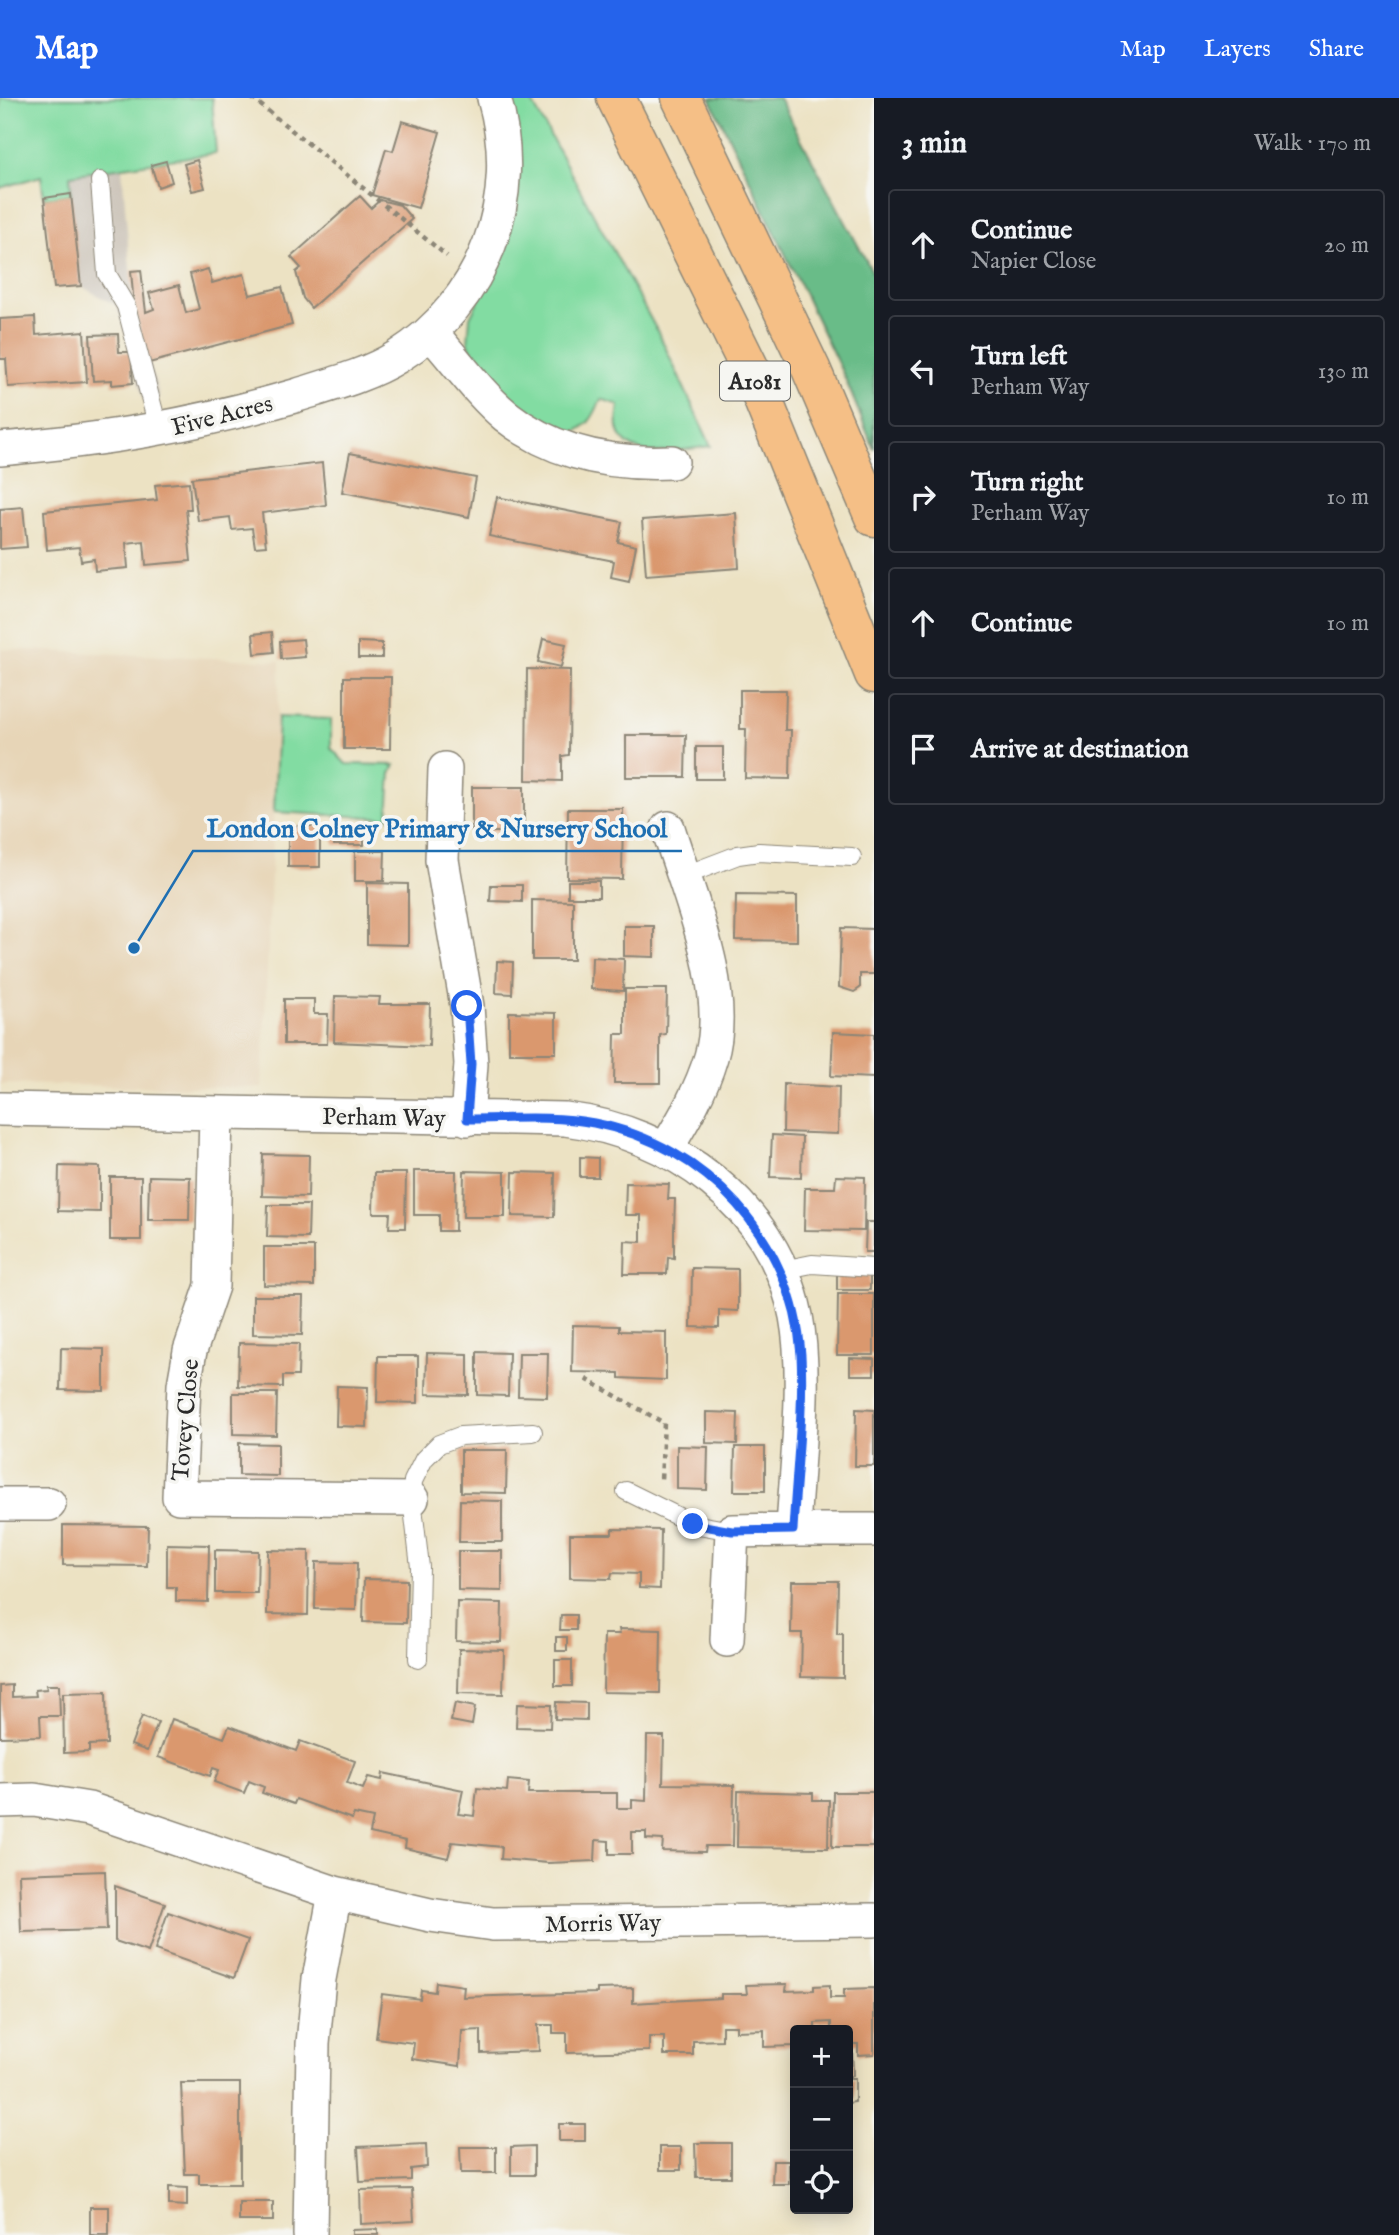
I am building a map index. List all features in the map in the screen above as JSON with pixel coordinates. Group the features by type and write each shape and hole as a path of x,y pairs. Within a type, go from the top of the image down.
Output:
{"main road":[{"name":"A1081","path":"616,98 752,375 874,674"},
{"name":"A1081","path":"681,98 811,369 874,517"}],"street":[{"name":"Five Acres","path":"0,449 94,441 159,431 334,384 395,358 431,332 473,278 495,231 504,191 506,164 494,98"},
{"path":"431,332 505,415 534,434 596,459 639,464 672,462"},
{"path":"445,769 442,860 467,1006 471,1064 467,1119"},
{"path":"666,1149 699,1092 712,1055 718,1022 716,987 668,828"},
{"name":"Perham Way","path":"0,1109 565,1119 595,1123 632,1133 666,1149 717,1182 743,1208 782,1270 796,1315 801,1356 793,1530"},
{"name":"Tovey Close","path":"216,1113 212,1286 190,1350 184,1385 179,1497 412,1499"},
{"path":"0,1504 49,1504"},
{"path":"727,1640 732,1531 874,1530"},
{"name":"Morris Way","path":"0,1801 34,1800 89,1809 335,1893 430,1915 493,1924 874,1920"},
{"path":"310,2235 313,2044 318,1979 335,1893"}],"lane":[{"path":"100,181 107,274 125,306 159,431"},
{"path":"683,876 738,855 759,852 852,857"},
{"path":"782,1270 812,1264 874,1268"},
{"path":"418,1659 420,1567 412,1499 413,1481 424,1459 439,1444 460,1436 533,1432"},
{"path":"626,1491 693,1524 732,1531"}],"path":[{"path":"252,98 473,278"},
{"path":"586,1379 664,1423 660,1508"}],"shaded area":[{"path":"122,167 133,307 160,398 143,398 117,306 81,286 54,288 44,198 71,194 69,175"},
{"path":"0,649 280,661 262,1088 0,1084"}],"green space":[{"path":"0,98 212,98 216,153 70,175 71,194 44,198 41,176 0,188"},
{"path":"509,98 528,98 532,102 660,336 711,446 672,452 644,451 632,447 623,439 618,427 619,405 601,399 588,422 579,430 565,435 518,410 476,364 468,341 470,317 492,273"},
{"path":"710,98 779,98 874,275 874,449 845,378"},
{"path":"278,717 331,719 331,748 346,764 395,765 391,773 388,818 274,812"}],"building":[{"path":"402,121 440,132 418,208 372,195 386,149 393,151"},
{"path":"197,160 205,188 192,191 184,164"},
{"path":"166,161 172,182 158,187 151,165"},
{"path":"71,194 81,286 54,288 44,198"},
{"path":"360,196 371,208 380,200 400,205 412,219 311,308 303,298 296,272 301,268 291,257"},
{"path":"208,269 212,283 244,274 250,295 282,287 292,325 149,363 134,306 131,271 141,270 146,312 154,309 149,293 179,285 186,313 199,309 190,274"},
{"path":"35,317 36,335 84,331 87,382 8,387 6,359 0,359 0,319"},
{"path":"118,334 119,352 131,352 133,383 112,385 112,380 93,381 90,335"},
{"path":"350,453 476,478 469,517 342,492"},
{"path":"322,463 326,505 262,513 266,546 255,547 252,528 232,530 230,517 198,521 192,478"},
{"path":"189,482 191,509 186,509 191,561 146,565 144,541 126,543 128,568 95,571 94,559 81,561 79,547 47,550 44,511 157,500 155,485"},
{"path":"497,497 622,522 618,542 636,546 629,581 611,577 614,561 489,536"},
{"path":"23,507 27,547 0,549 0,509"},
{"path":"736,513 739,568 646,575 642,520"},
{"path":"272,632 274,652 255,654 253,634"},
{"path":"303,639 305,657 281,659 280,641"},
{"path":"543,639 566,644 561,667 538,662"},
{"path":"358,642 382,643 382,658 358,658"},
{"path":"527,669 570,670 569,755 562,756 562,781 526,780"},
{"path":"344,677 391,677 390,749 344,749"},
{"path":"740,690 786,690 785,730 791,730 790,779 745,778 746,729 740,729"},
{"path":"626,735 686,735 685,777 626,777"},
{"path":"696,747 723,747 723,779 696,779"},
{"path":"472,787 524,787 524,832 472,832"},
{"path":"568,809 623,809 622,879 567,878"},
{"path":"288,826 320,826 320,867 288,867"},
{"path":"334,829 364,829 364,845 334,845"},
{"path":"355,851 385,851 384,881 355,881"},
{"path":"568,881 599,881 599,897 568,897"},
{"path":"367,883 408,884 408,945 367,944"},
{"path":"491,885 522,885 522,902 490,901"},
{"path":"736,895 797,896 797,941 735,940"},
{"path":"532,900 573,901 573,960 532,960"},
{"path":"624,926 654,926 654,957 624,956"},
{"path":"841,928 874,929 874,974 860,974 860,988 854,992 839,987"},
{"path":"592,957 624,959 623,991 591,989"},
{"path":"497,961 513,962 512,994 496,993"},
{"path":"625,989 667,989 666,1034 660,1035 660,1083 614,1083 615,1034 625,1034"},
{"path":"335,996 380,997 379,1004 430,1004 429,1046 334,1042"},
{"path":"284,999 314,999 314,1014 328,1014 327,1044 284,1044"},
{"path":"509,1012 556,1013 556,1053 509,1053"},
{"path":"833,1032 874,1034 874,1078 831,1076"},
{"path":"784,1084 839,1087 838,1134 783,1132"},
{"path":"772,1135 802,1137 801,1178 770,1177"},
{"path":"263,1154 309,1155 308,1197 262,1196"},
{"path":"580,1157 598,1158 598,1177 580,1177"},
{"path":"59,1166 100,1167 100,1212 58,1211"},
{"path":"414,1171 456,1171 455,1231 439,1231 439,1215 414,1215"},
{"path":"464,1171 505,1172 505,1217 463,1217"},
{"path":"513,1172 555,1173 554,1217 512,1216"},
{"path":"374,1173 406,1173 405,1228 389,1228 390,1213 373,1213"},
{"path":"149,1176 190,1177 189,1220 148,1220"},
{"path":"836,1176 865,1177 864,1231 804,1230 805,1188 835,1188"},
{"path":"110,1177 141,1177 141,1240 110,1240"},
{"path":"626,1183 669,1184 668,1199 675,1199 674,1258 668,1257 667,1274 624,1274 625,1241 641,1242 641,1215 625,1215"},
{"path":"268,1205 309,1205 308,1238 267,1237"},
{"path":"866,1222 874,1222 874,1252 865,1252"},
{"path":"264,1247 314,1247 314,1286 264,1285"},
{"path":"692,1268 738,1269 738,1311 719,1310 719,1328 691,1327"},
{"path":"837,1274 870,1275 870,1290 837,1290"},
{"path":"838,1294 874,1294 874,1355 837,1355"},
{"path":"253,1296 303,1296 302,1335 253,1334"},
{"path":"573,1325 619,1326 619,1331 666,1332 666,1380 619,1378 619,1373 572,1372"},
{"path":"239,1343 299,1344 298,1376 283,1376 283,1387 238,1386"},
{"path":"61,1348 104,1349 104,1391 60,1390"},
{"path":"477,1352 509,1353 508,1396 477,1395"},
{"path":"427,1353 468,1354 468,1395 426,1394"},
{"path":"519,1353 548,1353 547,1397 518,1396"},
{"path":"378,1356 418,1356 418,1403 377,1402"},
{"path":"850,1358 874,1359 874,1375 850,1375"},
{"path":"337,1386 368,1387 367,1427 336,1426"},
{"path":"233,1393 277,1393 276,1435 233,1434"},
{"path":"856,1409 874,1410 874,1466 855,1466"},
{"path":"706,1412 738,1413 737,1444 706,1443"},
{"path":"239,1443 278,1444 278,1476 239,1475"},
{"path":"677,1446 708,1447 707,1490 677,1489"},
{"path":"735,1447 765,1447 765,1491 734,1491"},
{"path":"461,1450 507,1450 506,1493 461,1492"},
{"path":"460,1500 502,1501 502,1542 459,1542"},
{"path":"63,1525 148,1526 147,1566 63,1565"},
{"path":"612,1529 661,1530 660,1589 639,1588 639,1574 612,1573 611,1579 570,1578 570,1534 612,1534"},
{"path":"167,1544 209,1545 208,1602 176,1601 176,1587 167,1587"},
{"path":"215,1550 258,1551 257,1593 215,1593"},
{"path":"268,1550 309,1551 308,1615 267,1614"},
{"path":"458,1551 502,1551 502,1591 458,1590"},
{"path":"316,1562 357,1563 356,1610 315,1609"},
{"path":"364,1579 407,1580 406,1623 363,1622"},
{"path":"792,1581 838,1581 837,1634 843,1634 843,1678 801,1677 802,1633 791,1633"},
{"path":"457,1602 502,1603 501,1642 456,1641"},
{"path":"561,1615 576,1615 576,1630 560,1630"},
{"path":"619,1629 661,1630 660,1693 603,1692 604,1634 620,1634"},
{"path":"556,1637 567,1637 567,1651 556,1651"},
{"path":"459,1649 504,1650 503,1694 458,1693"},
{"path":"555,1660 572,1660 572,1686 555,1686"},
{"path":"12,1685 12,1697 36,1696 35,1690 47,1689 46,1685 59,1685 60,1716 40,1716 41,1736 0,1737 0,1686"},
{"path":"106,1692 107,1744 89,1745 89,1752 64,1753 63,1693"},
{"path":"556,1702 587,1703 587,1720 555,1719"},
{"path":"455,1703 475,1707 472,1725 451,1721"},
{"path":"517,1704 551,1705 550,1728 516,1727"},
{"path":"142,1716 158,1722 147,1751 131,1745"},
{"path":"172,1719 224,1738 229,1726 296,1751 300,1741 355,1761 347,1783 363,1789 368,1777 382,1780 383,1773 463,1790 458,1814 474,1816 477,1788 507,1791 508,1780 529,1782 528,1793 617,1793 617,1808 632,1808 632,1800 646,1801 647,1736 664,1736 663,1784 734,1785 733,1846 706,1846 705,1852 662,1851 663,1840 646,1839 646,1832 632,1832 632,1854 609,1854 609,1841 596,1840 595,1861 548,1863 501,1859 502,1847 452,1842 448,1858 405,1848 406,1841 370,1833 373,1818 354,1814 352,1819 296,1799 294,1804 262,1793 264,1787 249,1781 244,1793 214,1782 219,1770 213,1768 210,1776 158,1757"},
{"path":"738,1791 813,1793 813,1800 829,1800 828,1848 737,1847"},
{"path":"833,1792 874,1792 874,1847 832,1847"},
{"path":"105,1871 107,1930 21,1932 19,1874"},
{"path":"115,1886 165,1903 148,1952 115,1941"},
{"path":"168,1912 248,1940 234,1978 155,1950"},
{"path":"436,1982 464,1986 463,1997 597,1993 597,1989 633,1988 633,2003 747,1994 746,1985 787,1984 786,1991 814,1990 814,1986 830,1985 830,1998 844,1998 844,1989 874,1988 874,2054 858,2055 858,2044 853,2044 853,2025 831,2025 831,2022 790,2025 790,2046 764,2047 764,2030 736,2031 736,2026 722,2026 722,2040 693,2041 693,2055 664,2055 664,2037 649,2037 649,2051 567,2053 567,2033 553,2033 553,2025 538,2025 539,2051 481,2053 481,2030 462,2031 460,2066 412,2059 414,2043 376,2038 382,1994 420,1999 421,1990 435,1992"},
{"path":"853,2079 855,2079 853,2102"},
{"path":"181,2083 240,2083 240,2184 199,2184 199,2174 185,2174"},
{"path":"559,2124 585,2124 585,2141 559,2141"},
{"path":"695,2143 731,2143 731,2177 696,2177"},
{"path":"426,2144 427,2167 411,2169 411,2180 360,2182 358,2147"},
{"path":"534,2146 534,2175 511,2175 511,2147"},
{"path":"460,2147 496,2147 496,2173 461,2173"},
{"path":"660,2147 681,2147 681,2170 660,2170"},
{"path":"773,2161 789,2161 789,2184 772,2184"},
{"path":"169,2187 187,2188 187,2206 169,2205"},
{"path":"412,2189 414,2221 361,2224 360,2190"},
{"path":"239,2202 273,2202 273,2221 239,2221"},
{"path":"90,2207 109,2207 109,2235 90,2235"},
{"path":"378,2229 378,2235 352,2235 352,2230"}],"place":[{"name":"London Colney Primary & Nursery School","path":"134,948"}],"route":[{"path":"467,1006 471,1064 467,1119 565,1119 595,1123 632,1133 666,1149 717,1182 743,1208 765,1238 782,1270 796,1315 801,1356 793,1530 732,1531 693,1524"}]}
